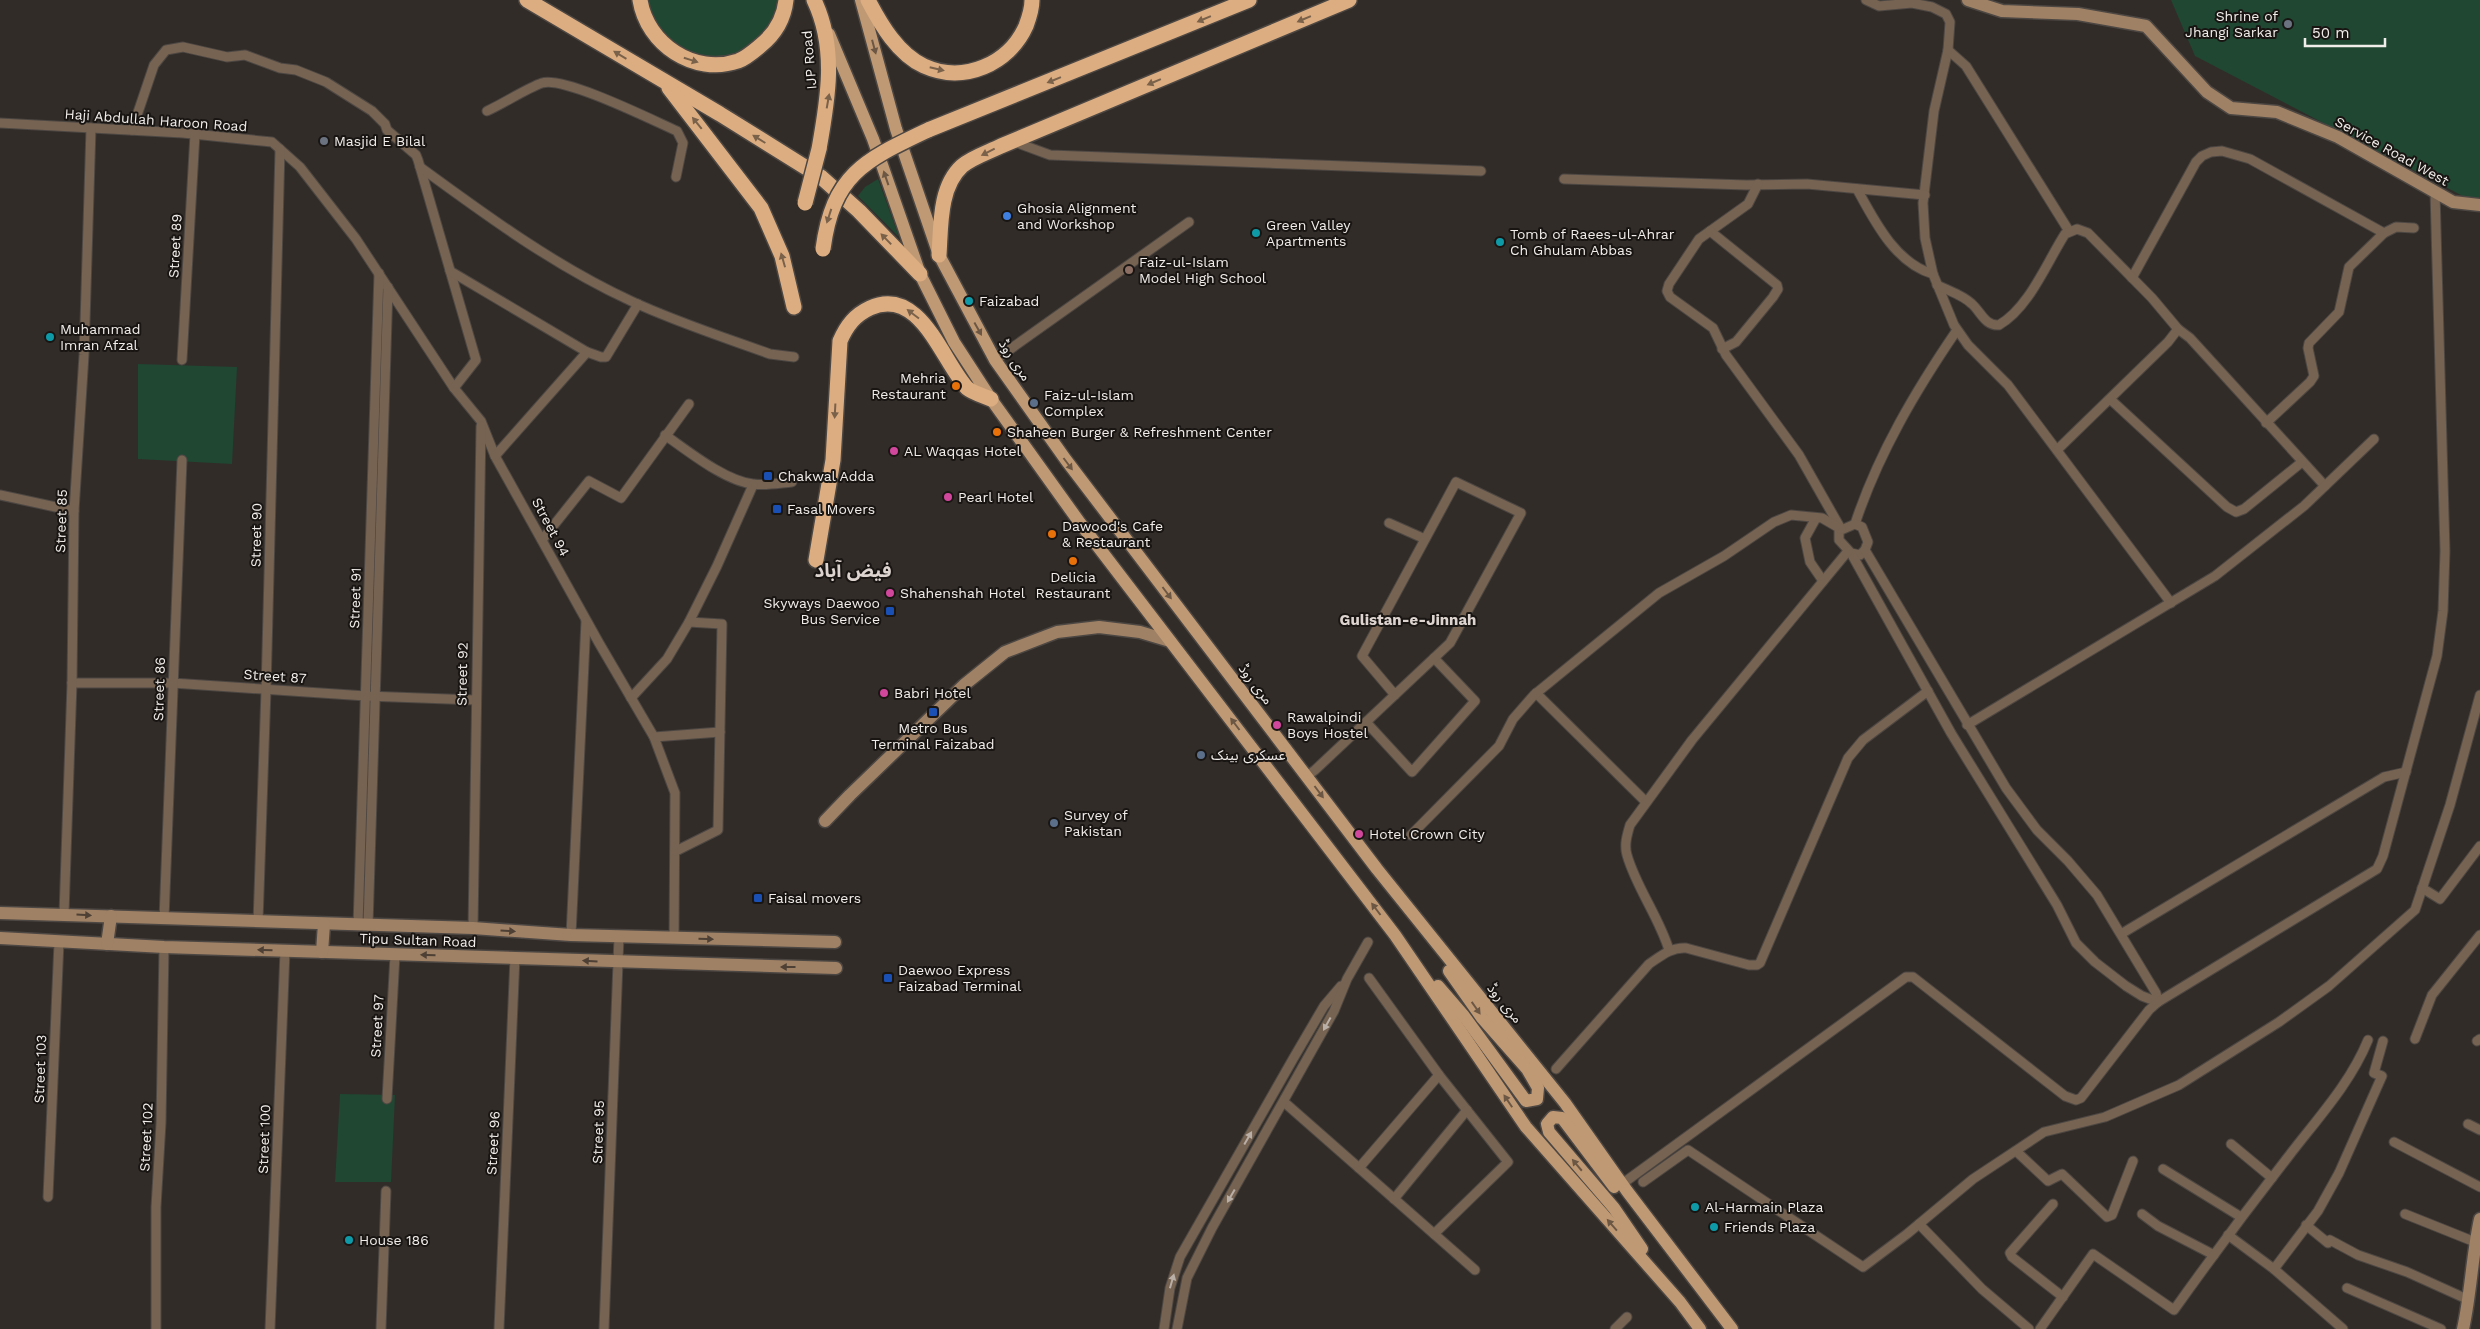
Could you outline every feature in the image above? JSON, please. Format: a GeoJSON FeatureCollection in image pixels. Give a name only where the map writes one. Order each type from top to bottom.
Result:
{"type":"FeatureCollection","features":[{"type":"Feature","properties":{"kind":"highway"},"geometry":{"type":"LineString","coordinates":[[527,0],[663,80],[821,177],[859,211],[920,274]]}},
{"type":"Feature","properties":{"kind":"highway"},"geometry":{"type":"LineString","coordinates":[[640,0],[642,12],[653,34],[668,49],[682,57],[701,63],[722,65],[740,61],[770,38],[780,22],[786,0]]}},
{"type":"Feature","properties":{"kind":"highway"},"geometry":{"type":"LineString","coordinates":[[868,0],[880,23],[910,58],[924,66],[940,71],[962,72],[998,61],[1012,50],[1029,20],[1032,0]]}},
{"type":"Feature","properties":{"kind":"highway"},"geometry":{"type":"LineString","coordinates":[[823,249],[830,211],[851,178],[876,156],[928,130],[1249,0]]}},
{"type":"Feature","properties":{"kind":"highway"},"geometry":{"type":"LineString","coordinates":[[939,255],[945,195],[954,176],[963,165],[1012,141],[1349,0]]}},
{"type":"Feature","properties":{"kind":"highway","name":"IJP Road"},"geometry":{"type":"LineString","coordinates":[[805,203],[820,149],[830,88],[827,45],[817,7]]}},
{"type":"Feature","properties":{"kind":"highway"},"geometry":{"type":"LineString","coordinates":[[663,80],[761,208],[782,256],[794,307]]}},
{"type":"Feature","properties":{"kind":"highway"},"geometry":{"type":"LineString","coordinates":[[816,560],[833,460],[840,341],[845,328],[858,315],[876,306],[886,304],[900,306],[915,314],[937,340],[958,376],[969,390],[991,399]]}},
{"type":"Feature","properties":{"kind":"main road","name":"مری روڈ"},"geometry":{"type":"LineString","coordinates":[[861,0],[896,129],[939,255],[996,360],[1066,460],[1377,868],[1565,1103],[1622,1184],[1732,1329]]}},
{"type":"Feature","properties":{"kind":"main road"},"geometry":{"type":"LineString","coordinates":[[817,7],[873,139],[920,274],[954,342],[991,399],[1080,523],[1396,935],[1464,1016],[1526,1101],[1537,1098],[1538,1088],[1527,1069],[1482,1018],[1377,868]]}},
{"type":"Feature","properties":{"kind":"main road"},"geometry":{"type":"LineString","coordinates":[[1396,935],[1526,1127],[1680,1302]]}},
{"type":"Feature","properties":{"kind":"main road"},"geometry":{"type":"LineString","coordinates":[[1700,1329],[1614,1208],[1549,1132],[1547,1124],[1554,1117],[1562,1118],[1636,1216],[1701,1289]]}},
{"type":"Feature","properties":{"kind":"street"},"geometry":{"type":"LineString","coordinates":[[1866,0],[1879,6],[1912,3],[1932,7],[1946,14],[1950,22],[1948,50],[1934,111],[1925,195],[1925,238],[1932,274],[1958,330],[1968,345],[2008,385],[2171,603]]}},
{"type":"Feature","properties":{"kind":"street","name":"Service Road West"},"geometry":{"type":"LineString","coordinates":[[1968,0],[2002,11],[2078,14],[2146,26],[2207,92],[2231,108],[2277,112],[2329,133],[2453,202],[2480,205]]}},
{"type":"Feature","properties":{"kind":"street"},"geometry":{"type":"LineString","coordinates":[[132,130],[154,65],[166,50],[183,47],[227,57],[245,55],[280,68],[296,70],[326,82],[372,111],[385,124],[386,130],[416,155],[420,166],[476,360],[454,388]]}},
{"type":"Feature","properties":{"kind":"street"},"geometry":{"type":"LineString","coordinates":[[1948,50],[1966,66],[2069,231]]}},
{"type":"Feature","properties":{"kind":"street"},"geometry":{"type":"LineString","coordinates":[[488,111],[546,82],[552,81],[590,94],[677,132],[683,143],[676,177]]}},
{"type":"Feature","properties":{"kind":"street","name":"Haji Abdullah Haroon Road"},"geometry":{"type":"LineString","coordinates":[[0,123],[195,134],[272,142],[300,167]]}},
{"type":"Feature","properties":{"kind":"street","name":"Street 85"},"geometry":{"type":"LineString","coordinates":[[64,914],[72,684],[74,511],[84,355],[91,128]]}},
{"type":"Feature","properties":{"kind":"street","name":"Street 89"},"geometry":{"type":"LineString","coordinates":[[182,360],[195,134]]}},
{"type":"Feature","properties":{"kind":"street"},"geometry":{"type":"LineString","coordinates":[[1012,141],[1050,155],[1481,171]]}},
{"type":"Feature","properties":{"kind":"street","name":"Street 90"},"geometry":{"type":"LineString","coordinates":[[258,922],[280,149]]}},
{"type":"Feature","properties":{"kind":"street"},"geometry":{"type":"LineString","coordinates":[[2132,278],[2196,162],[2202,156],[2211,152],[2222,151],[2250,159],[2384,233]]}},
{"type":"Feature","properties":{"kind":"street"},"geometry":{"type":"LineString","coordinates":[[420,166],[502,226],[562,264],[638,304],[770,354],[794,357]]}},
{"type":"Feature","properties":{"kind":"street","name":"Street 94"},"geometry":{"type":"LineString","coordinates":[[300,167],[379,272],[454,388],[481,421],[495,456],[586,620],[654,737],[675,793],[674,938]]}},
{"type":"Feature","properties":{"kind":"street"},"geometry":{"type":"LineString","coordinates":[[1564,180],[1807,184],[1925,195]]}},
{"type":"Feature","properties":{"kind":"street"},"geometry":{"type":"LineString","coordinates":[[1758,184],[1748,204],[1699,238],[1669,284],[1667,291],[1670,297],[1713,328],[1722,349],[1799,455],[1841,529],[1839,540],[1849,552],[1951,733],[2052,897],[2076,943],[2095,962],[2126,986],[2142,996],[2158,1002]]}},
{"type":"Feature","properties":{"kind":"street"},"geometry":{"type":"LineString","coordinates":[[1857,188],[1893,247],[1924,271],[1932,274]]}},
{"type":"Feature","properties":{"kind":"street"},"geometry":{"type":"LineString","coordinates":[[1622,1184],[1906,977],[1913,977],[2065,1096],[2076,1100],[2081,1098],[2149,1010],[2158,1002],[2377,869],[2383,856],[2436,656],[2443,611],[2444,551],[2435,192]]}},
{"type":"Feature","properties":{"kind":"street"},"geometry":{"type":"LineString","coordinates":[[996,360],[1189,222]]}},
{"type":"Feature","properties":{"kind":"street"},"geometry":{"type":"LineString","coordinates":[[2266,423],[2314,376],[2308,348],[2309,343],[2339,312],[2349,267],[2384,233],[2396,227],[2414,228]]}},
{"type":"Feature","properties":{"kind":"street"},"geometry":{"type":"LineString","coordinates":[[1937,285],[1973,304],[1989,322],[1999,325],[2009,319],[2034,287],[2061,239],[2069,231],[2077,229],[2088,233],[2178,329],[2190,338],[2324,486]]}},
{"type":"Feature","properties":{"kind":"street"},"geometry":{"type":"LineString","coordinates":[[1710,231],[1777,285],[1778,289],[1736,342],[1722,349]]}},
{"type":"Feature","properties":{"kind":"street"},"geometry":{"type":"LineString","coordinates":[[450,271],[587,352],[606,357],[638,304]]}},
{"type":"Feature","properties":{"kind":"street","name":"Street 91"},"geometry":{"type":"LineString","coordinates":[[363,925],[379,272]]}},
{"type":"Feature","properties":{"kind":"street"},"geometry":{"type":"LineString","coordinates":[[370,696],[388,287]]}},
{"type":"Feature","properties":{"kind":"street"},"geometry":{"type":"LineString","coordinates":[[2057,450],[2110,400],[2178,329]]}},
{"type":"Feature","properties":{"kind":"street"},"geometry":{"type":"LineString","coordinates":[[1855,524],[1874,474],[1894,433],[1958,330]]}},
{"type":"Feature","properties":{"kind":"street"},"geometry":{"type":"LineString","coordinates":[[495,456],[587,352]]}},
{"type":"Feature","properties":{"kind":"street"},"geometry":{"type":"LineString","coordinates":[[2110,400],[2226,507],[2236,512],[2244,509],[2302,462]]}},
{"type":"Feature","properties":{"kind":"street"},"geometry":{"type":"LineString","coordinates":[[542,540],[589,481],[621,498],[664,435],[689,404]]}},
{"type":"Feature","properties":{"kind":"street","name":"Street 92"},"geometry":{"type":"LineString","coordinates":[[473,928],[475,700],[481,421]]}},
{"type":"Feature","properties":{"kind":"street"},"geometry":{"type":"LineString","coordinates":[[664,435],[714,468],[739,480],[753,484],[792,482]]}},
{"type":"Feature","properties":{"kind":"street"},"geometry":{"type":"LineString","coordinates":[[1967,725],[2215,576],[2259,543],[2374,439]]}},
{"type":"Feature","properties":{"kind":"street","name":"Street 86"},"geometry":{"type":"LineString","coordinates":[[164,919],[182,460]]}},
{"type":"Feature","properties":{"kind":"street"},"geometry":{"type":"LineString","coordinates":[[1307,776],[1366,722],[1395,695],[1450,643],[1521,514],[1456,482],[1362,656],[1395,695]]}},
{"type":"Feature","properties":{"kind":"street"},"geometry":{"type":"LineString","coordinates":[[631,698],[667,659],[689,622],[717,566],[753,484]]}},
{"type":"Feature","properties":{"kind":"street"},"geometry":{"type":"LineString","coordinates":[[0,495],[74,511]]}},
{"type":"Feature","properties":{"kind":"street"},"geometry":{"type":"LineString","coordinates":[[1410,835],[1499,746],[1513,719],[1536,693],[1659,593],[1724,556],[1774,522],[1791,515],[1822,518],[1841,529],[1855,524],[1862,527],[1868,542],[1865,550],[1860,555],[1849,552]]}},
{"type":"Feature","properties":{"kind":"street"},"geometry":{"type":"LineString","coordinates":[[1816,518],[1805,538],[1810,562],[1823,581]]}},
{"type":"Feature","properties":{"kind":"street"},"geometry":{"type":"LineString","coordinates":[[1389,523],[1425,540]]}},
{"type":"Feature","properties":{"kind":"street"},"geometry":{"type":"LineString","coordinates":[[1865,550],[1967,725],[2016,803],[2037,830],[2068,861],[2097,895],[2156,993],[2158,1002]]}},
{"type":"Feature","properties":{"kind":"street"},"geometry":{"type":"LineString","coordinates":[[1669,950],[1665,935],[1627,855],[1626,839],[1630,825],[1692,740],[1849,552]]}},
{"type":"Feature","properties":{"kind":"street"},"geometry":{"type":"LineString","coordinates":[[571,934],[586,620]]}},
{"type":"Feature","properties":{"kind":"street"},"geometry":{"type":"LineString","coordinates":[[676,852],[718,830],[722,624],[689,622]]}},
{"type":"Feature","properties":{"kind":"street"},"geometry":{"type":"LineString","coordinates":[[826,821],[850,795],[957,692],[985,666],[1005,652],[1057,632],[1099,627],[1140,632],[1170,641]]}},
{"type":"Feature","properties":{"kind":"street"},"geometry":{"type":"LineString","coordinates":[[1366,722],[1412,772],[1475,701],[1434,658]]}},
{"type":"Feature","properties":{"kind":"street","name":"Street 87"},"geometry":{"type":"LineString","coordinates":[[72,684],[172,683],[370,696],[475,700]]}},
{"type":"Feature","properties":{"kind":"street"},"geometry":{"type":"LineString","coordinates":[[1556,1069],[1649,964],[1669,950],[1676,947],[1686,948],[1749,965],[1760,963],[1848,758],[1863,740],[1928,691]]}},
{"type":"Feature","properties":{"kind":"street"},"geometry":{"type":"LineString","coordinates":[[1536,693],[1646,802]]}},
{"type":"Feature","properties":{"kind":"street"},"geometry":{"type":"LineString","coordinates":[[1644,1182],[1688,1150],[1863,1267],[1973,1179],[2044,1132],[2105,1117],[2179,1085],[2279,1022],[2329,986],[2415,910],[2450,805],[2480,695]]}},
{"type":"Feature","properties":{"kind":"street"},"geometry":{"type":"LineString","coordinates":[[654,737],[720,732]]}},
{"type":"Feature","properties":{"kind":"street"},"geometry":{"type":"LineString","coordinates":[[2121,934],[2384,777],[2406,772]]}},
{"type":"Feature","properties":{"kind":"street"},"geometry":{"type":"LineString","coordinates":[[2422,888],[2440,899],[2480,846]]}},
{"type":"Feature","properties":{"kind":"street","name":"Tipu Sultan Road"},"geometry":{"type":"LineString","coordinates":[[0,913],[473,928],[674,938],[835,942]]}},
{"type":"Feature","properties":{"kind":"street"},"geometry":{"type":"LineString","coordinates":[[107,944],[111,916]]}},
{"type":"Feature","properties":{"kind":"street"},"geometry":{"type":"LineString","coordinates":[[322,952],[324,924]]}},
{"type":"Feature","properties":{"kind":"street"},"geometry":{"type":"LineString","coordinates":[[2416,1039],[2432,995],[2480,935]]}},
{"type":"Feature","properties":{"kind":"street","name":"Street 95"},"geometry":{"type":"LineString","coordinates":[[604,1329],[619,936]]}},
{"type":"Feature","properties":{"kind":"street","name":"Tipu Sultan Road"},"geometry":{"type":"LineString","coordinates":[[0,938],[164,947],[836,968]]}},
{"type":"Feature","properties":{"kind":"street","name":"Street 103"},"geometry":{"type":"LineString","coordinates":[[48,1197],[59,942]]}},
{"type":"Feature","properties":{"kind":"street"},"geometry":{"type":"LineString","coordinates":[[1177,1329],[1186,1278],[1212,1228],[1334,1012],[1347,980],[1368,942]]}},
{"type":"Feature","properties":{"kind":"street","name":"Street 102"},"geometry":{"type":"LineString","coordinates":[[156,1329],[156,1207],[162,1123],[164,947]]}},
{"type":"Feature","properties":{"kind":"street","name":"Street 100"},"geometry":{"type":"LineString","coordinates":[[270,1329],[285,951]]}},
{"type":"Feature","properties":{"kind":"street","name":"Street 97"},"geometry":{"type":"LineString","coordinates":[[387,1099],[395,955]]}},
{"type":"Feature","properties":{"kind":"street","name":"Street 96"},"geometry":{"type":"LineString","coordinates":[[499,1329],[515,957]]}},
{"type":"Feature","properties":{"kind":"street"},"geometry":{"type":"LineString","coordinates":[[1369,978],[1439,1075],[1508,1162],[1434,1234]]}},
{"type":"Feature","properties":{"kind":"street"},"geometry":{"type":"LineString","coordinates":[[1164,1329],[1170,1288],[1180,1257],[1320,1014],[1347,980]]}},
{"type":"Feature","properties":{"kind":"street"},"geometry":{"type":"LineString","coordinates":[[2040,1329],[2093,1254],[2174,1310],[2228,1235],[2325,1112],[2359,1061],[2368,1040]]}},
{"type":"Feature","properties":{"kind":"street"},"geometry":{"type":"LineString","coordinates":[[2274,1269],[2318,1211],[2339,1173],[2382,1076],[2374,1073],[2383,1041]]}},
{"type":"Feature","properties":{"kind":"street"},"geometry":{"type":"LineString","coordinates":[[1359,1168],[1439,1075]]}},
{"type":"Feature","properties":{"kind":"street"},"geometry":{"type":"LineString","coordinates":[[1284,1102],[1475,1270]]}},
{"type":"Feature","properties":{"kind":"street"},"geometry":{"type":"LineString","coordinates":[[1394,1199],[1467,1110]]}},
{"type":"Feature","properties":{"kind":"street"},"geometry":{"type":"LineString","coordinates":[[2468,1124],[2480,1130]]}},
{"type":"Feature","properties":{"kind":"street"},"geometry":{"type":"LineString","coordinates":[[2394,1142],[2480,1187]]}},
{"type":"Feature","properties":{"kind":"street"},"geometry":{"type":"LineString","coordinates":[[2231,1144],[2272,1178]]}},
{"type":"Feature","properties":{"kind":"street"},"geometry":{"type":"LineString","coordinates":[[2016,1151],[2048,1181],[2062,1174],[2107,1217],[2112,1215],[2133,1161]]}},
{"type":"Feature","properties":{"kind":"street"},"geometry":{"type":"LineString","coordinates":[[2163,1169],[2241,1218]]}},
{"type":"Feature","properties":{"kind":"street"},"geometry":{"type":"LineString","coordinates":[[381,1329],[386,1191]]}},
{"type":"Feature","properties":{"kind":"street"},"geometry":{"type":"LineString","coordinates":[[2053,1204],[2010,1253],[2012,1257],[2063,1298]]}},
{"type":"Feature","properties":{"kind":"street"},"geometry":{"type":"LineString","coordinates":[[2142,1214],[2158,1226],[2214,1254]]}},
{"type":"Feature","properties":{"kind":"street"},"geometry":{"type":"LineString","coordinates":[[2405,1214],[2478,1241]]}},
{"type":"Feature","properties":{"kind":"street"},"geometry":{"type":"LineString","coordinates":[[2463,1329],[2469,1300],[2480,1219]]}},
{"type":"Feature","properties":{"kind":"street"},"geometry":{"type":"LineString","coordinates":[[1919,1224],[1982,1289],[2029,1329]]}},
{"type":"Feature","properties":{"kind":"street"},"geometry":{"type":"LineString","coordinates":[[2306,1225],[2328,1243],[2330,1240],[2358,1255],[2407,1272],[2469,1300]]}},
{"type":"Feature","properties":{"kind":"street"},"geometry":{"type":"LineString","coordinates":[[2228,1235],[2274,1269],[2343,1329]]}},
{"type":"Feature","properties":{"kind":"street"},"geometry":{"type":"LineString","coordinates":[[2347,1288],[2441,1329]]}},
{"type":"Feature","properties":{"kind":"street"},"geometry":{"type":"LineString","coordinates":[[1615,1329],[1627,1317]]}},
{"type":"Feature","properties":{"kind":"green space"},"geometry":{"type":"Polygon","coordinates":[[[646,0],[779,0],[772,22],[756,41],[735,53],[710,57],[686,52],[664,39],[655,25],[646,0]]]}},
{"type":"Feature","properties":{"kind":"green space"},"geometry":{"type":"Polygon","coordinates":[[[2171,0],[2480,0],[2480,205],[2195,56],[2171,0]]]}},
{"type":"Feature","properties":{"kind":"green space"},"geometry":{"type":"Polygon","coordinates":[[[878,179],[899,237],[858,196],[865,187],[878,179]]]}},
{"type":"Feature","properties":{"kind":"green space"},"geometry":{"type":"Polygon","coordinates":[[[138,364],[237,367],[232,464],[138,459],[138,364]]]}},
{"type":"Feature","properties":{"kind":"green space"},"geometry":{"type":"Polygon","coordinates":[[[340,1094],[395,1095],[391,1182],[335,1182],[340,1094]]]}},
{"type":"Feature","properties":{"kind":"place","name":"Shrine of Jhangi Sarkar"},"geometry":{"type":"Point","coordinates":[2288,24]}},
{"type":"Feature","properties":{"kind":"place","name":"Masjid E Bilal"},"geometry":{"type":"Point","coordinates":[324,141]}},
{"type":"Feature","properties":{"kind":"place","name":"Ghosia Alignment and Workshop"},"geometry":{"type":"Point","coordinates":[1007,216]}},
{"type":"Feature","properties":{"kind":"place","name":"Green Valley Apartments"},"geometry":{"type":"Point","coordinates":[1256,233]}},
{"type":"Feature","properties":{"kind":"place","name":"Tomb of Raees-ul-Ahrar Ch Ghulam Abbas"},"geometry":{"type":"Point","coordinates":[1500,242]}},
{"type":"Feature","properties":{"kind":"place","name":"Faiz-ul-Islam Model High School"},"geometry":{"type":"Point","coordinates":[1129,270]}},
{"type":"Feature","properties":{"kind":"place","name":"Faizabad"},"geometry":{"type":"Point","coordinates":[969,301]}},
{"type":"Feature","properties":{"kind":"place","name":"Muhammad Imran Afzal"},"geometry":{"type":"Point","coordinates":[50,337]}},
{"type":"Feature","properties":{"kind":"place","name":"Mehria Restaurant"},"geometry":{"type":"Point","coordinates":[956,386]}},
{"type":"Feature","properties":{"kind":"place","name":"Faiz-ul-Islam Complex"},"geometry":{"type":"Point","coordinates":[1034,403]}},
{"type":"Feature","properties":{"kind":"place","name":"Shaheen Burger & Refreshment Center"},"geometry":{"type":"Point","coordinates":[997,432]}},
{"type":"Feature","properties":{"kind":"place","name":"AL Waqqas Hotel"},"geometry":{"type":"Point","coordinates":[894,451]}},
{"type":"Feature","properties":{"kind":"place","name":"Chakwal Adda"},"geometry":{"type":"Point","coordinates":[768,476]}},
{"type":"Feature","properties":{"kind":"place","name":"Pearl Hotel"},"geometry":{"type":"Point","coordinates":[948,497]}},
{"type":"Feature","properties":{"kind":"place","name":"Fasal Movers"},"geometry":{"type":"Point","coordinates":[777,509]}},
{"type":"Feature","properties":{"kind":"place","name":"Dawood's Cafe & Restaurant"},"geometry":{"type":"Point","coordinates":[1052,534]}},
{"type":"Feature","properties":{"kind":"place","name":"Delicia Restaurant"},"geometry":{"type":"Point","coordinates":[1073,561]}},
{"type":"Feature","properties":{"kind":"place","name":"Shahenshah Hotel"},"geometry":{"type":"Point","coordinates":[890,593]}},
{"type":"Feature","properties":{"kind":"place","name":"Skyways Daewoo Bus Service"},"geometry":{"type":"Point","coordinates":[890,611]}},
{"type":"Feature","properties":{"kind":"place","name":"Babri Hotel"},"geometry":{"type":"Point","coordinates":[884,693]}},
{"type":"Feature","properties":{"kind":"place","name":"Metro Bus Terminal Faizabad"},"geometry":{"type":"Point","coordinates":[933,712]}},
{"type":"Feature","properties":{"kind":"place","name":"Rawalpindi Boys Hostel"},"geometry":{"type":"Point","coordinates":[1277,725]}},
{"type":"Feature","properties":{"kind":"place","name":"عسکری بینک"},"geometry":{"type":"Point","coordinates":[1201,755]}},
{"type":"Feature","properties":{"kind":"place","name":"Survey of Pakistan"},"geometry":{"type":"Point","coordinates":[1054,823]}},
{"type":"Feature","properties":{"kind":"place","name":"Hotel Crown City"},"geometry":{"type":"Point","coordinates":[1359,834]}},
{"type":"Feature","properties":{"kind":"place","name":"Faisal movers"},"geometry":{"type":"Point","coordinates":[758,898]}},
{"type":"Feature","properties":{"kind":"place","name":"Daewoo Express Faizabad Terminal"},"geometry":{"type":"Point","coordinates":[888,978]}},
{"type":"Feature","properties":{"kind":"place","name":"Al-Harmain Plaza"},"geometry":{"type":"Point","coordinates":[1695,1207]}},
{"type":"Feature","properties":{"kind":"place","name":"Friends Plaza"},"geometry":{"type":"Point","coordinates":[1714,1227]}},
{"type":"Feature","properties":{"kind":"place","name":"House 186"},"geometry":{"type":"Point","coordinates":[349,1240]}},
{"type":"Feature","properties":{"kind":"district","name":"فیض آباد"},"geometry":{"type":"Point","coordinates":[853,570]}},
{"type":"Feature","properties":{"kind":"district","name":"Gulistan-e-Jinnah"},"geometry":{"type":"Point","coordinates":[1408,620]}}]}
